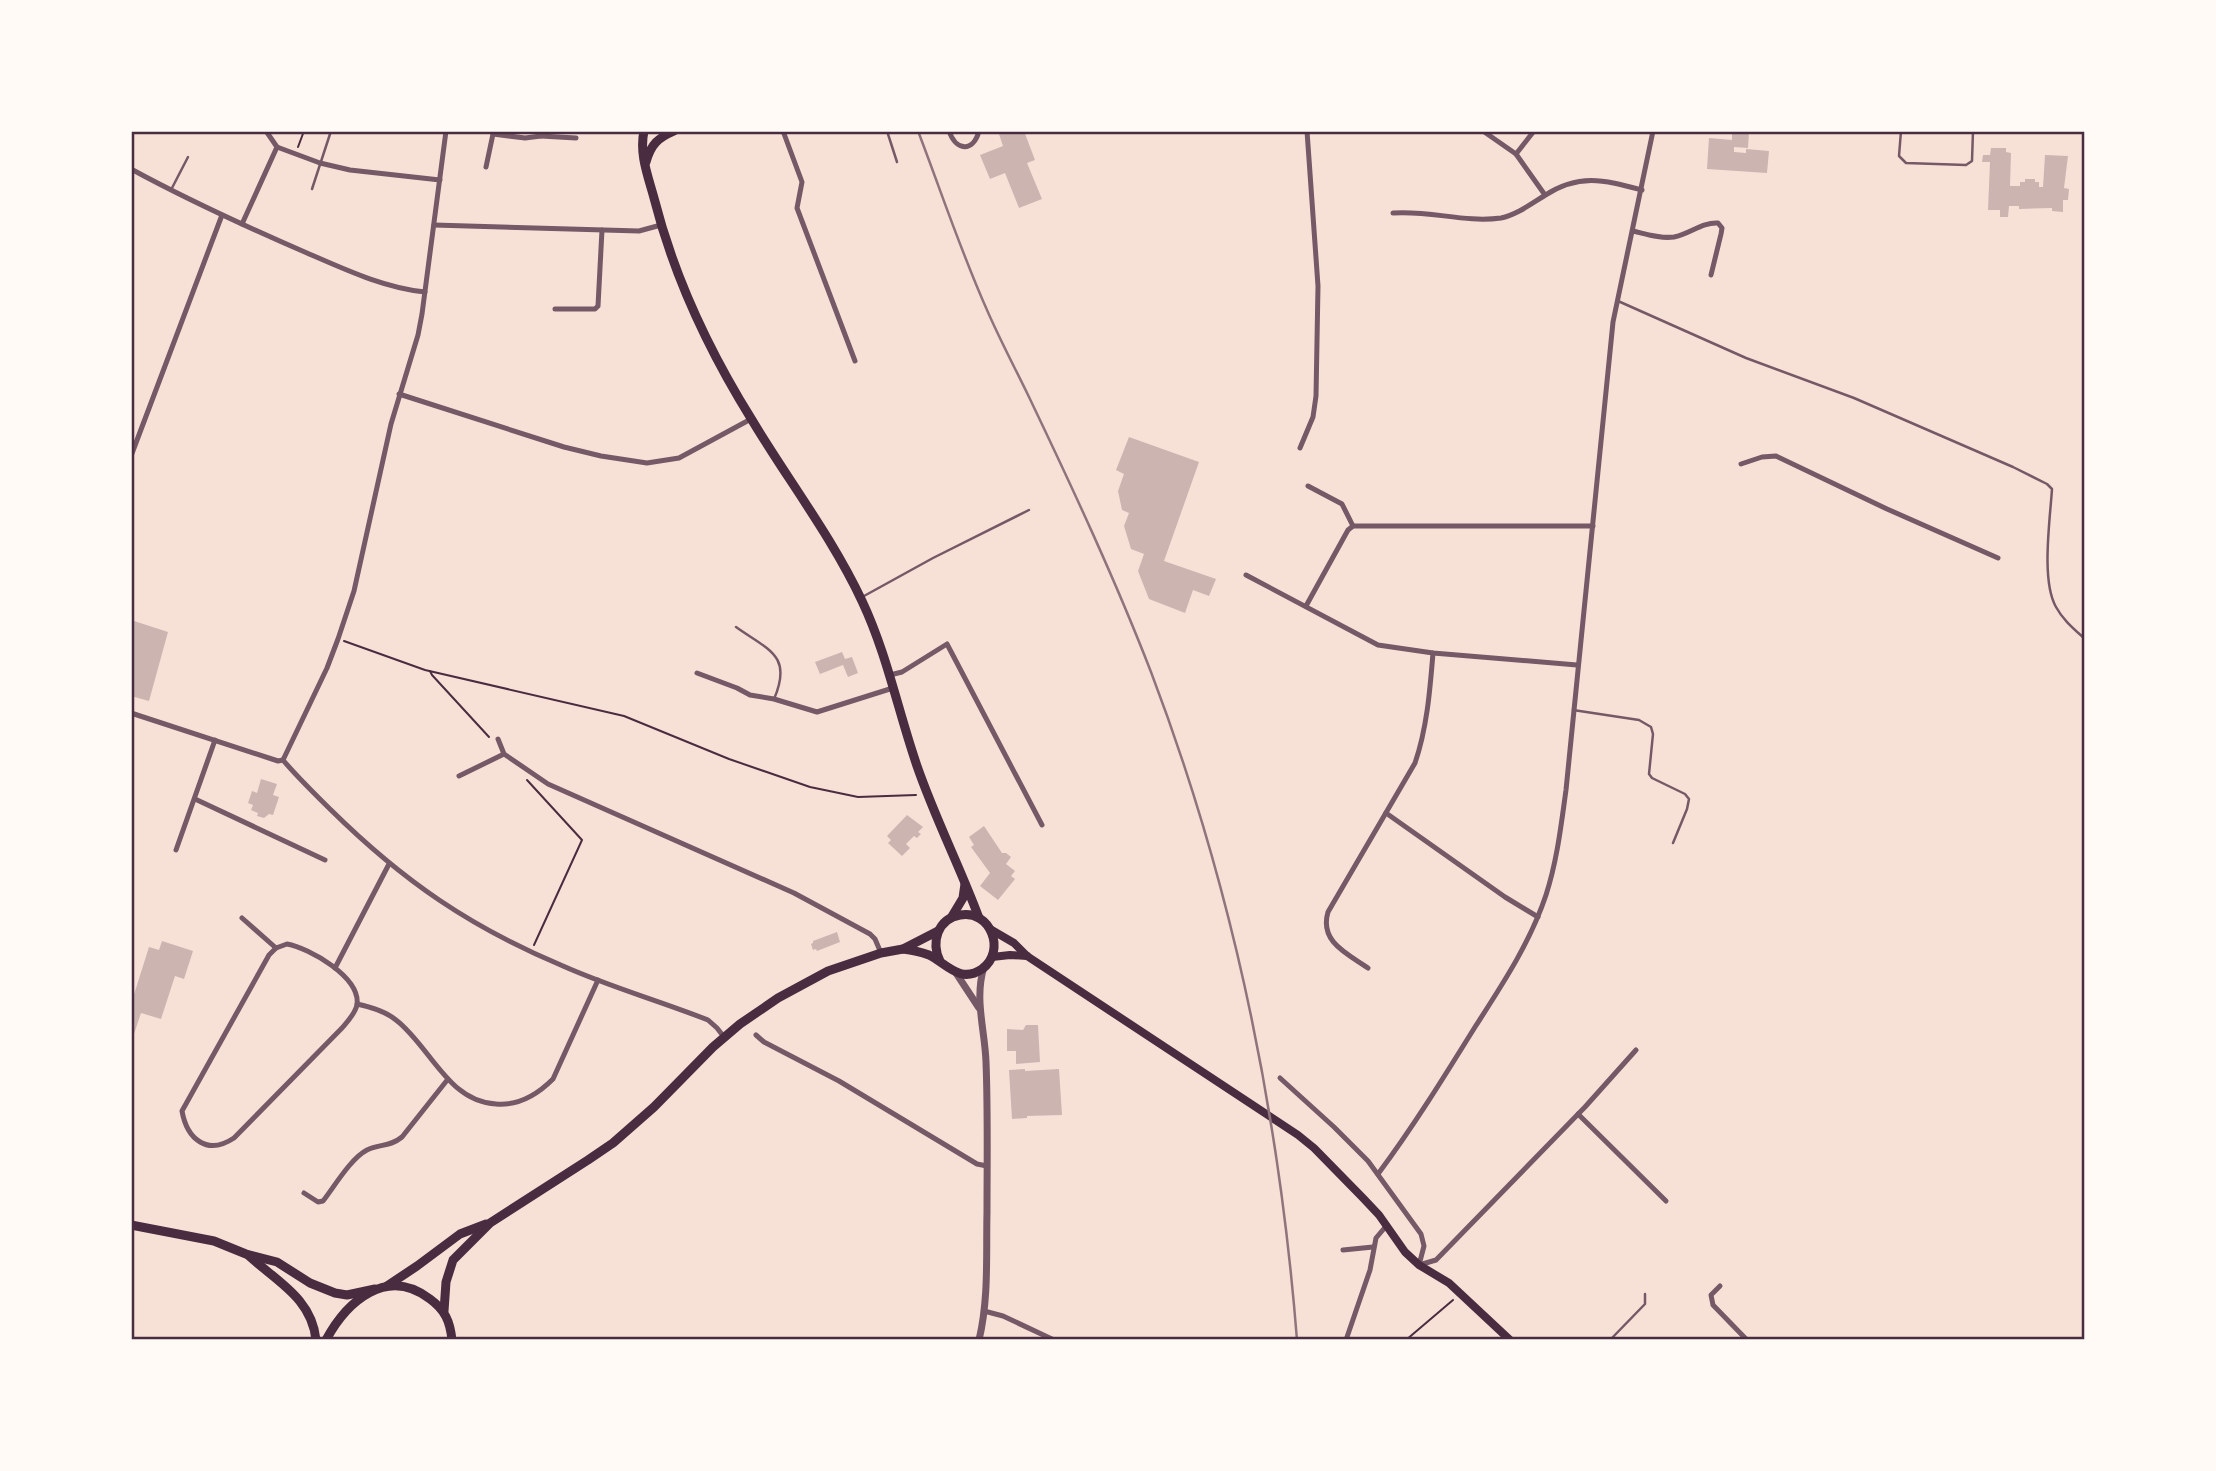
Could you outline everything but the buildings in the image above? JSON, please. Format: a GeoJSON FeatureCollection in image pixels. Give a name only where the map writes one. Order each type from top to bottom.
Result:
{"type":"FeatureCollection","features":[{"type":"Feature","properties":{"kind":"main road"},"geometry":{"type":"LineString","coordinates":[[644,131],[641,150],[661,226],[687,296],[710,346],[751,419],[861,598],[879,640],[928,795],[972,895],[979,918],[990,929],[1014,943],[1027,956],[1298,1135],[1353,1187],[1387,1225],[1405,1252],[1419,1265],[1449,1283],[1510,1340]]}},
{"type":"Feature","properties":{"kind":"main road"},"geometry":{"type":"LineString","coordinates":[[645,163],[656,140],[674,131]]}},
{"type":"Feature","properties":{"kind":"main road"},"geometry":{"type":"LineString","coordinates":[[387,1286],[460,1234],[489,1223],[613,1143],[654,1107],[724,1037],[760,1010],[828,971],[881,953],[903,949],[938,931],[951,918],[963,898],[965,882]]}},
{"type":"Feature","properties":{"kind":"main road"},"geometry":{"type":"LineString","coordinates":[[951,918],[961,915],[979,918]]}},
{"type":"Feature","properties":{"kind":"main road"},"geometry":{"type":"LineString","coordinates":[[938,931],[935,946],[940,961],[956,973],[971,974],[984,967],[992,957],[995,943],[990,929]]}},
{"type":"Feature","properties":{"kind":"main road"},"geometry":{"type":"LineString","coordinates":[[903,949],[940,961]]}},
{"type":"Feature","properties":{"kind":"main road"},"geometry":{"type":"LineString","coordinates":[[992,957],[1027,956]]}},
{"type":"Feature","properties":{"kind":"main road"},"geometry":{"type":"LineString","coordinates":[[459,1340],[444,1311],[446,1282],[453,1260],[489,1223]]}},
{"type":"Feature","properties":{"kind":"main road"},"geometry":{"type":"LineString","coordinates":[[131,1225],[214,1241],[246,1254],[277,1262],[310,1283],[335,1293],[347,1295],[387,1286],[408,1287],[422,1293],[444,1311]]}},
{"type":"Feature","properties":{"kind":"main road"},"geometry":{"type":"LineString","coordinates":[[246,1254],[303,1301],[310,1314],[317,1340]]}},
{"type":"Feature","properties":{"kind":"main road"},"geometry":{"type":"LineString","coordinates":[[326,1340],[345,1311],[374,1289]]}},
{"type":"Feature","properties":{"kind":"main road"},"geometry":{"type":"LineString","coordinates":[[450,1326],[452,1340]]}},
{"type":"Feature","properties":{"kind":"street"},"geometry":{"type":"LineString","coordinates":[[266,131],[277,147],[320,163],[350,170],[440,180]]}},
{"type":"Feature","properties":{"kind":"street"},"geometry":{"type":"LineString","coordinates":[[283,760],[338,639],[354,591],[379,472],[399,394],[418,335],[446,131]]}},
{"type":"Feature","properties":{"kind":"street"},"geometry":{"type":"LineString","coordinates":[[783,131],[802,182],[797,208],[855,361]]}},
{"type":"Feature","properties":{"kind":"street"},"geometry":{"type":"LineString","coordinates":[[949,131],[952,140],[961,148],[975,141],[979,131]]}},
{"type":"Feature","properties":{"kind":"street"},"geometry":{"type":"LineString","coordinates":[[1300,448],[1313,417],[1316,396],[1318,286],[1307,131]]}},
{"type":"Feature","properties":{"kind":"street"},"geometry":{"type":"LineString","coordinates":[[1483,131],[1516,154],[1545,195]]}},
{"type":"Feature","properties":{"kind":"street"},"geometry":{"type":"LineString","coordinates":[[1516,154],[1534,131]]}},
{"type":"Feature","properties":{"kind":"street"},"geometry":{"type":"LineString","coordinates":[[1378,1174],[1414,1126],[1512,968],[1538,917],[1557,855],[1566,790],[1611,335],[1653,131]]}},
{"type":"Feature","properties":{"kind":"street"},"geometry":{"type":"LineString","coordinates":[[486,167],[493,133],[525,138],[541,134],[576,138]]}},
{"type":"Feature","properties":{"kind":"street"},"geometry":{"type":"LineString","coordinates":[[242,224],[277,147]]}},
{"type":"Feature","properties":{"kind":"street"},"geometry":{"type":"LineString","coordinates":[[131,169],[222,215],[366,277],[425,292]]}},
{"type":"Feature","properties":{"kind":"street"},"geometry":{"type":"LineString","coordinates":[[1393,213],[1423,212],[1475,220],[1504,217],[1560,186],[1587,180],[1600,180],[1642,190]]}},
{"type":"Feature","properties":{"kind":"street"},"geometry":{"type":"LineString","coordinates":[[131,456],[222,215]]}},
{"type":"Feature","properties":{"kind":"street"},"geometry":{"type":"LineString","coordinates":[[1633,231],[1676,237],[1707,223],[1718,223],[1722,228],[1711,275]]}},
{"type":"Feature","properties":{"kind":"street"},"geometry":{"type":"LineString","coordinates":[[434,225],[639,231],[661,226]]}},
{"type":"Feature","properties":{"kind":"street"},"geometry":{"type":"LineString","coordinates":[[555,309],[595,309],[598,306],[602,230]]}},
{"type":"Feature","properties":{"kind":"street"},"geometry":{"type":"LineString","coordinates":[[399,394],[564,447],[601,457],[647,463],[679,458],[751,419]]}},
{"type":"Feature","properties":{"kind":"street"},"geometry":{"type":"LineString","coordinates":[[1741,464],[1762,457],[1776,456],[1886,509],[1998,558]]}},
{"type":"Feature","properties":{"kind":"street"},"geometry":{"type":"LineString","coordinates":[[1308,486],[1342,504],[1353,526]]}},
{"type":"Feature","properties":{"kind":"street"},"geometry":{"type":"LineString","coordinates":[[1306,606],[1348,530],[1353,526],[1593,526]]}},
{"type":"Feature","properties":{"kind":"street"},"geometry":{"type":"LineString","coordinates":[[1246,575],[1378,645],[1433,653],[1577,665]]}},
{"type":"Feature","properties":{"kind":"street"},"geometry":{"type":"LineString","coordinates":[[890,675],[902,672],[947,644],[1042,825]]}},
{"type":"Feature","properties":{"kind":"street"},"geometry":{"type":"LineString","coordinates":[[1368,968],[1330,939],[1325,920],[1415,763],[1423,740],[1433,653]]}},
{"type":"Feature","properties":{"kind":"street"},"geometry":{"type":"LineString","coordinates":[[697,673],[750,695],[817,712],[893,688]]}},
{"type":"Feature","properties":{"kind":"street"},"geometry":{"type":"LineString","coordinates":[[131,713],[278,761],[283,760]]}},
{"type":"Feature","properties":{"kind":"street"},"geometry":{"type":"LineString","coordinates":[[176,849],[215,740]]}},
{"type":"Feature","properties":{"kind":"street"},"geometry":{"type":"LineString","coordinates":[[498,741],[504,754],[548,784],[736,866],[851,923],[875,939],[881,953]]}},
{"type":"Feature","properties":{"kind":"street"},"geometry":{"type":"LineString","coordinates":[[459,776],[504,754]]}},
{"type":"Feature","properties":{"kind":"street"},"geometry":{"type":"LineString","coordinates":[[283,760],[348,827],[429,895],[530,952],[708,1020],[724,1037]]}},
{"type":"Feature","properties":{"kind":"street"},"geometry":{"type":"LineString","coordinates":[[195,799],[325,860]]}},
{"type":"Feature","properties":{"kind":"street"},"geometry":{"type":"LineString","coordinates":[[1386,813],[1538,917]]}},
{"type":"Feature","properties":{"kind":"street"},"geometry":{"type":"LineString","coordinates":[[335,968],[389,864]]}},
{"type":"Feature","properties":{"kind":"street"},"geometry":{"type":"LineString","coordinates":[[242,918],[276,948]]}},
{"type":"Feature","properties":{"kind":"street"},"geometry":{"type":"LineString","coordinates":[[286,944],[296,946],[335,968],[352,984],[357,1004],[342,1028],[233,1138],[215,1147],[205,1144],[188,1131],[182,1111],[269,955],[276,948],[286,944]]}},
{"type":"Feature","properties":{"kind":"street"},"geometry":{"type":"LineString","coordinates":[[979,1340],[984,1311],[986,1060],[979,989],[984,967]]}},
{"type":"Feature","properties":{"kind":"street"},"geometry":{"type":"LineString","coordinates":[[956,973],[979,1008]]}},
{"type":"Feature","properties":{"kind":"street"},"geometry":{"type":"LineString","coordinates":[[357,1004],[373,1008],[395,1019],[460,1091],[474,1099],[508,1105],[526,1100],[541,1091],[553,1079],[598,980]]}},
{"type":"Feature","properties":{"kind":"street"},"geometry":{"type":"LineString","coordinates":[[757,1035],[764,1042],[839,1081],[977,1164],[986,1166]]}},
{"type":"Feature","properties":{"kind":"street"},"geometry":{"type":"LineString","coordinates":[[1419,1265],[1436,1260],[1578,1114],[1636,1050]]}},
{"type":"Feature","properties":{"kind":"street"},"geometry":{"type":"LineString","coordinates":[[1280,1078],[1334,1127],[1378,1174],[1421,1234],[1424,1246],[1419,1265]]}},
{"type":"Feature","properties":{"kind":"street"},"geometry":{"type":"LineString","coordinates":[[304,1193],[318,1202],[323,1201],[360,1154],[394,1144],[402,1137],[448,1079]]}},
{"type":"Feature","properties":{"kind":"street"},"geometry":{"type":"LineString","coordinates":[[1578,1114],[1666,1201]]}},
{"type":"Feature","properties":{"kind":"street"},"geometry":{"type":"LineString","coordinates":[[1346,1340],[1370,1270],[1376,1238],[1387,1225]]}},
{"type":"Feature","properties":{"kind":"street"},"geometry":{"type":"LineString","coordinates":[[1343,1250],[1373,1247]]}},
{"type":"Feature","properties":{"kind":"street"},"geometry":{"type":"LineString","coordinates":[[1720,1286],[1711,1295],[1713,1304],[1747,1340]]}},
{"type":"Feature","properties":{"kind":"street"},"geometry":{"type":"LineString","coordinates":[[984,1311],[1003,1316],[1054,1340]]}},
{"type":"Feature","properties":{"kind":"lane"},"geometry":{"type":"LineString","coordinates":[[312,189],[331,131]]}},
{"type":"Feature","properties":{"kind":"lane"},"geometry":{"type":"LineString","coordinates":[[887,131],[897,162]]}},
{"type":"Feature","properties":{"kind":"lane"},"geometry":{"type":"LineString","coordinates":[[1901,131],[1899,156],[1906,163],[1966,165],[1972,161],[1973,131]]}},
{"type":"Feature","properties":{"kind":"lane"},"geometry":{"type":"LineString","coordinates":[[172,190],[188,156]]}},
{"type":"Feature","properties":{"kind":"lane"},"geometry":{"type":"LineString","coordinates":[[1618,301],[1746,358],[1854,398],[2013,467],[2047,485],[2052,489],[2048,585],[2054,606],[2066,623],[2085,639]]}},
{"type":"Feature","properties":{"kind":"lane"},"geometry":{"type":"LineString","coordinates":[[861,598],[1029,510]]}},
{"type":"Feature","properties":{"kind":"lane"},"geometry":{"type":"LineString","coordinates":[[736,627],[771,650],[781,665],[782,676],[774,699]]}},
{"type":"Feature","properties":{"kind":"lane"},"geometry":{"type":"LineString","coordinates":[[1573,710],[1639,720],[1651,727],[1653,734],[1649,774],[1685,794],[1689,799],[1673,843]]}},
{"type":"Feature","properties":{"kind":"lane"},"geometry":{"type":"LineString","coordinates":[[1610,1340],[1645,1304],[1645,1294]]}},
{"type":"Feature","properties":{"kind":"path"},"geometry":{"type":"LineString","coordinates":[[295,155],[304,131]]}},
{"type":"Feature","properties":{"kind":"path"},"geometry":{"type":"LineString","coordinates":[[338,639],[430,671],[624,716],[729,760],[810,787],[858,797],[928,795]]}},
{"type":"Feature","properties":{"kind":"path"},"geometry":{"type":"LineString","coordinates":[[430,671],[488,735],[498,741]]}},
{"type":"Feature","properties":{"kind":"path"},"geometry":{"type":"LineString","coordinates":[[523,766],[523,776],[582,840],[530,952]]}},
{"type":"Feature","properties":{"kind":"path"},"geometry":{"type":"LineString","coordinates":[[1406,1340],[1455,1298],[1459,1302]]}},
{"type":"Feature","properties":{"kind":"railway"},"geometry":{"type":"LineString","coordinates":[[918,131],[978,288],[1108,568],[1151,672],[1180,753],[1228,917],[1248,1001],[1278,1170],[1297,1340]]}}]}
